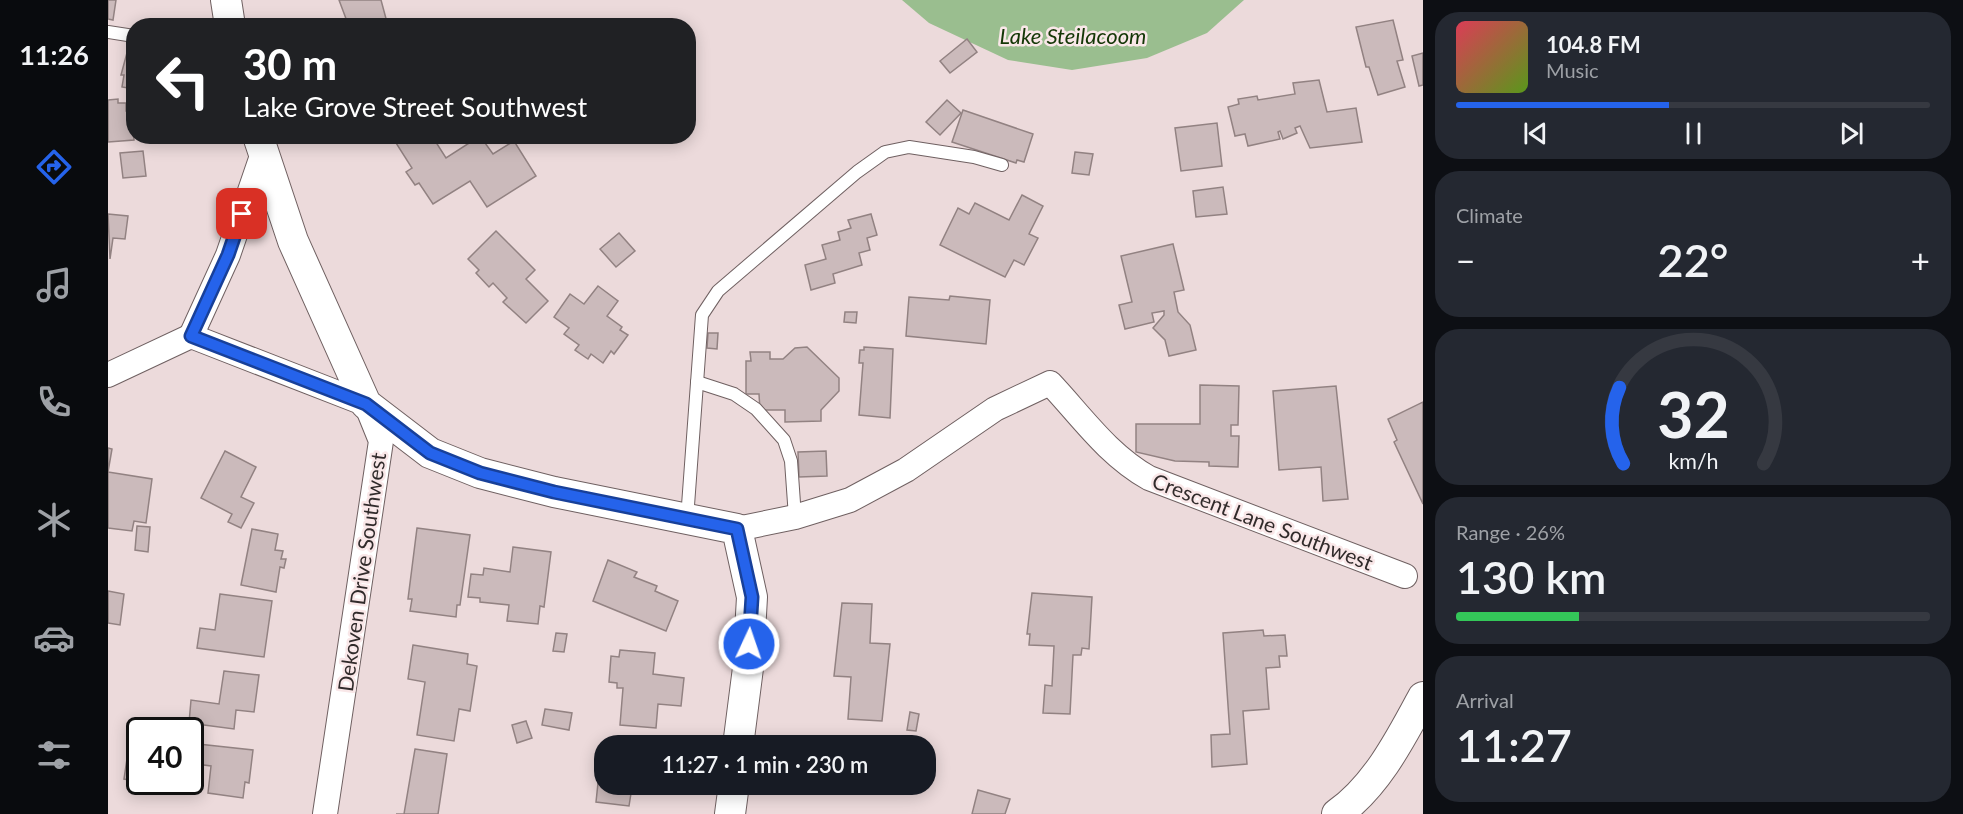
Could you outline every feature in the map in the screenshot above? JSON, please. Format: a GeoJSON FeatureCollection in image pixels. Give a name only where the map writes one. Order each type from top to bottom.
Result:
{"type":"FeatureCollection","features":[{"type":"Feature","properties":{"kind":"street"},"geometry":{"type":"LineString","coordinates":[[226,0],[229,18]]}},
{"type":"Feature","properties":{"kind":"street"},"geometry":{"type":"LineString","coordinates":[[108,375],[191,336],[228,255],[261,145]]}},
{"type":"Feature","properties":{"kind":"street","name":"Dekoven Drive Southwest"},"geometry":{"type":"LineString","coordinates":[[261,145],[293,241],[381,441],[325,814]]}},
{"type":"Feature","properties":{"kind":"street"},"geometry":{"type":"LineString","coordinates":[[191,336],[366,404],[430,453],[480,473],[554,492],[737,529],[795,517]]}},
{"type":"Feature","properties":{"kind":"street","name":"Crescent Lane Southwest"},"geometry":{"type":"LineString","coordinates":[[795,517],[850,500],[906,470],[995,409],[1050,383],[1088,428],[1117,457],[1149,478],[1405,576]]}},
{"type":"Feature","properties":{"kind":"street"},"geometry":{"type":"LineString","coordinates":[[737,529],[752,597],[748,668],[739,735]]}},
{"type":"Feature","properties":{"kind":"street"},"geometry":{"type":"LineString","coordinates":[[1337,814],[1363,790],[1386,760],[1423,697]]}},
{"type":"Feature","properties":{"kind":"street"},"geometry":{"type":"LineString","coordinates":[[730,814],[733,795]]}},
{"type":"Feature","properties":{"kind":"lane"},"geometry":{"type":"LineString","coordinates":[[108,32],[126,35]]}},
{"type":"Feature","properties":{"kind":"lane"},"geometry":{"type":"LineString","coordinates":[[687,519],[702,315],[708,302],[758,256],[885,152],[909,147],[974,157],[1002,165]]}},
{"type":"Feature","properties":{"kind":"lane"},"geometry":{"type":"LineString","coordinates":[[697,382],[734,394],[756,409],[784,440],[791,461],[795,517]]}},
{"type":"Feature","properties":{"kind":"water","name":"Lake Steilacoom"},"geometry":{"type":"Polygon","coordinates":[[[902,0],[1244,0],[1207,33],[1147,58],[1072,70],[1008,60],[929,23],[902,0]]]}},
{"type":"Feature","properties":{"kind":"building"},"geometry":{"type":"Polygon","coordinates":[[[108,0],[116,0],[113,20],[108,19],[108,0]]]}},
{"type":"Feature","properties":{"kind":"building"},"geometry":{"type":"Polygon","coordinates":[[[339,0],[381,0],[386,18],[346,18],[339,0]]]}},
{"type":"Feature","properties":{"kind":"building"},"geometry":{"type":"Polygon","coordinates":[[[1393,20],[1403,60],[1397,61],[1405,87],[1378,95],[1369,67],[1366,67],[1356,27],[1393,20]]]}},
{"type":"Feature","properties":{"kind":"building"},"geometry":{"type":"Polygon","coordinates":[[[967,39],[977,52],[950,73],[940,61],[967,39]]]}},
{"type":"Feature","properties":{"kind":"building"},"geometry":{"type":"Polygon","coordinates":[[[1423,53],[1423,85],[1419,86],[1412,56],[1423,53]]]}},
{"type":"Feature","properties":{"kind":"building"},"geometry":{"type":"Polygon","coordinates":[[[126,56],[126,88],[122,87],[124,75],[121,75],[126,56]]]}},
{"type":"Feature","properties":{"kind":"building"},"geometry":{"type":"Polygon","coordinates":[[[1319,80],[1327,112],[1356,108],[1362,142],[1310,148],[1300,126],[1295,128],[1297,133],[1283,139],[1280,131],[1278,132],[1280,139],[1248,146],[1245,134],[1235,136],[1228,107],[1239,104],[1238,99],[1257,96],[1258,100],[1295,94],[1293,83],[1319,80]]]}},
{"type":"Feature","properties":{"kind":"building"},"geometry":{"type":"Polygon","coordinates":[[[118,99],[118,103],[126,103],[126,141],[108,142],[108,100],[118,99]]]}},
{"type":"Feature","properties":{"kind":"building"},"geometry":{"type":"Polygon","coordinates":[[[947,100],[961,113],[940,135],[926,122],[947,100]]]}},
{"type":"Feature","properties":{"kind":"building"},"geometry":{"type":"Polygon","coordinates":[[[963,110],[1033,134],[1024,162],[1017,160],[1016,163],[952,142],[963,110]]]}},
{"type":"Feature","properties":{"kind":"building"},"geometry":{"type":"Polygon","coordinates":[[[1217,123],[1222,166],[1181,171],[1175,128],[1217,123]]]}},
{"type":"Feature","properties":{"kind":"building"},"geometry":{"type":"Polygon","coordinates":[[[397,144],[437,144],[446,158],[468,144],[486,144],[493,154],[509,144],[516,144],[536,176],[487,207],[470,181],[433,204],[419,183],[415,185],[406,172],[412,168],[397,144]]]}},
{"type":"Feature","properties":{"kind":"building"},"geometry":{"type":"Polygon","coordinates":[[[143,151],[146,176],[123,178],[120,153],[143,151]]]}},
{"type":"Feature","properties":{"kind":"building"},"geometry":{"type":"Polygon","coordinates":[[[1075,152],[1093,154],[1089,175],[1072,173],[1075,152]]]}},
{"type":"Feature","properties":{"kind":"building"},"geometry":{"type":"Polygon","coordinates":[[[1223,187],[1227,214],[1196,217],[1193,191],[1223,187]]]}},
{"type":"Feature","properties":{"kind":"building"},"geometry":{"type":"Polygon","coordinates":[[[1022,195],[1043,206],[1029,234],[1038,238],[1024,265],[1014,260],[1005,277],[940,245],[958,208],[969,214],[975,203],[1009,220],[1022,195]]]}},
{"type":"Feature","properties":{"kind":"building"},"geometry":{"type":"Polygon","coordinates":[[[108,214],[128,216],[125,239],[113,238],[110,259],[108,214]]]}},
{"type":"Feature","properties":{"kind":"building"},"geometry":{"type":"Polygon","coordinates":[[[871,214],[877,235],[867,238],[870,250],[859,253],[862,265],[833,274],[835,283],[811,290],[805,265],[826,259],[822,245],[840,240],[838,232],[851,228],[848,220],[871,214]]]}},
{"type":"Feature","properties":{"kind":"building"},"geometry":{"type":"Polygon","coordinates":[[[496,231],[535,270],[526,279],[548,301],[526,323],[503,302],[507,298],[493,283],[489,287],[476,273],[479,270],[468,259],[496,231]]]}},
{"type":"Feature","properties":{"kind":"building"},"geometry":{"type":"Polygon","coordinates":[[[619,233],[635,251],[616,267],[600,249],[619,233]]]}},
{"type":"Feature","properties":{"kind":"building"},"geometry":{"type":"Polygon","coordinates":[[[1173,244],[1184,290],[1174,292],[1178,312],[1190,325],[1196,350],[1169,356],[1165,340],[1153,328],[1164,315],[1164,311],[1152,313],[1154,322],[1125,329],[1119,305],[1132,302],[1121,256],[1173,244]]]}},
{"type":"Feature","properties":{"kind":"building"},"geometry":{"type":"Polygon","coordinates":[[[598,286],[618,301],[607,316],[622,327],[620,330],[628,335],[614,354],[611,351],[603,363],[591,354],[588,359],[575,350],[579,345],[564,334],[569,328],[554,317],[570,294],[584,304],[598,286]]]}},
{"type":"Feature","properties":{"kind":"building"},"geometry":{"type":"Polygon","coordinates":[[[950,296],[990,300],[986,344],[906,336],[909,297],[949,300],[950,296]]]}},
{"type":"Feature","properties":{"kind":"building"},"geometry":{"type":"Polygon","coordinates":[[[845,312],[857,312],[856,323],[844,322],[845,312]]]}},
{"type":"Feature","properties":{"kind":"building"},"geometry":{"type":"Polygon","coordinates":[[[708,333],[718,333],[717,349],[707,348],[708,333]]]}},
{"type":"Feature","properties":{"kind":"building"},"geometry":{"type":"Polygon","coordinates":[[[807,347],[839,378],[839,391],[821,410],[821,421],[785,422],[785,410],[760,410],[759,394],[746,394],[746,361],[751,361],[750,352],[770,352],[770,359],[783,359],[795,348],[807,347]]]}},
{"type":"Feature","properties":{"kind":"building"},"geometry":{"type":"Polygon","coordinates":[[[864,347],[893,349],[890,418],[859,415],[863,363],[859,363],[860,350],[864,350],[864,347]]]}},
{"type":"Feature","properties":{"kind":"building"},"geometry":{"type":"Polygon","coordinates":[[[1200,385],[1239,386],[1238,425],[1231,425],[1231,436],[1239,436],[1238,467],[1209,466],[1209,462],[1175,461],[1136,452],[1136,424],[1200,424],[1200,385]]]}},
{"type":"Feature","properties":{"kind":"building"},"geometry":{"type":"Polygon","coordinates":[[[1336,386],[1348,499],[1323,501],[1321,467],[1279,470],[1273,391],[1336,386]]]}},
{"type":"Feature","properties":{"kind":"building"},"geometry":{"type":"Polygon","coordinates":[[[1423,402],[1423,504],[1394,442],[1397,440],[1388,419],[1423,402]]]}},
{"type":"Feature","properties":{"kind":"building"},"geometry":{"type":"Polygon","coordinates":[[[108,448],[112,449],[108,472],[108,448]]]}},
{"type":"Feature","properties":{"kind":"building"},"geometry":{"type":"Polygon","coordinates":[[[225,451],[256,467],[241,497],[254,503],[241,528],[228,522],[232,514],[201,498],[225,451]]]}},
{"type":"Feature","properties":{"kind":"building"},"geometry":{"type":"Polygon","coordinates":[[[826,451],[827,476],[799,477],[798,452],[826,451]]]}},
{"type":"Feature","properties":{"kind":"building"},"geometry":{"type":"Polygon","coordinates":[[[108,472],[152,479],[146,523],[134,521],[132,531],[108,528],[108,472]]]}},
{"type":"Feature","properties":{"kind":"building"},"geometry":{"type":"Polygon","coordinates":[[[137,526],[150,527],[148,552],[135,550],[137,526]]]}},
{"type":"Feature","properties":{"kind":"building"},"geometry":{"type":"Polygon","coordinates":[[[417,528],[470,535],[460,605],[457,605],[456,617],[410,611],[412,599],[408,599],[417,528]]]}},
{"type":"Feature","properties":{"kind":"building"},"geometry":{"type":"Polygon","coordinates":[[[252,529],[278,534],[275,550],[283,551],[281,559],[286,559],[284,568],[280,567],[276,592],[241,585],[252,529]]]}},
{"type":"Feature","properties":{"kind":"building"},"geometry":{"type":"Polygon","coordinates":[[[513,547],[551,552],[544,607],[540,606],[538,624],[507,621],[509,605],[480,602],[480,598],[468,597],[471,574],[483,575],[484,568],[510,572],[513,547]]]}},
{"type":"Feature","properties":{"kind":"building"},"geometry":{"type":"Polygon","coordinates":[[[608,560],[637,572],[634,577],[657,586],[655,591],[678,601],[666,631],[593,601],[608,560]]]}},
{"type":"Feature","properties":{"kind":"building"},"geometry":{"type":"Polygon","coordinates":[[[108,591],[124,594],[120,625],[108,623],[108,591]]]}},
{"type":"Feature","properties":{"kind":"building"},"geometry":{"type":"Polygon","coordinates":[[[1032,593],[1092,597],[1089,649],[1082,648],[1081,655],[1073,655],[1070,714],[1043,713],[1045,685],[1052,686],[1054,646],[1029,645],[1030,634],[1027,634],[1032,593]]]}},
{"type":"Feature","properties":{"kind":"building"},"geometry":{"type":"Polygon","coordinates":[[[220,594],[272,601],[264,657],[197,648],[200,628],[215,630],[220,594]]]}},
{"type":"Feature","properties":{"kind":"building"},"geometry":{"type":"Polygon","coordinates":[[[842,603],[872,604],[870,643],[890,644],[882,721],[848,719],[851,677],[834,676],[842,603]]]}},
{"type":"Feature","properties":{"kind":"building"},"geometry":{"type":"Polygon","coordinates":[[[1263,630],[1264,636],[1285,635],[1287,656],[1279,656],[1280,667],[1266,668],[1269,709],[1243,711],[1247,764],[1212,767],[1211,735],[1230,734],[1223,633],[1263,630]]]}},
{"type":"Feature","properties":{"kind":"building"},"geometry":{"type":"Polygon","coordinates":[[[556,633],[567,634],[564,652],[553,651],[556,633]]]}},
{"type":"Feature","properties":{"kind":"building"},"geometry":{"type":"Polygon","coordinates":[[[413,645],[468,654],[467,664],[477,666],[470,711],[459,709],[454,741],[417,735],[425,682],[408,679],[413,645]]]}},
{"type":"Feature","properties":{"kind":"building"},"geometry":{"type":"Polygon","coordinates":[[[620,650],[655,653],[653,674],[684,678],[681,706],[658,704],[656,728],[620,725],[623,688],[617,688],[617,683],[609,682],[611,656],[619,657],[620,650]]]}},
{"type":"Feature","properties":{"kind":"building"},"geometry":{"type":"Polygon","coordinates":[[[224,671],[259,675],[254,712],[236,710],[234,729],[204,725],[204,717],[190,717],[191,700],[219,704],[224,671]]]}},
{"type":"Feature","properties":{"kind":"building"},"geometry":{"type":"Polygon","coordinates":[[[545,709],[572,713],[569,730],[542,725],[545,709]]]}},
{"type":"Feature","properties":{"kind":"building"},"geometry":{"type":"Polygon","coordinates":[[[910,712],[919,714],[916,731],[907,730],[910,712]]]}},
{"type":"Feature","properties":{"kind":"building"},"geometry":{"type":"Polygon","coordinates":[[[526,721],[532,738],[517,743],[512,725],[526,721]]]}},
{"type":"Feature","properties":{"kind":"building"},"geometry":{"type":"Polygon","coordinates":[[[204,745],[253,750],[249,783],[245,782],[243,798],[208,793],[211,766],[204,765],[204,745]]]}},
{"type":"Feature","properties":{"kind":"building"},"geometry":{"type":"Polygon","coordinates":[[[415,749],[447,754],[438,814],[404,814],[415,749]]]}},
{"type":"Feature","properties":{"kind":"building"},"geometry":{"type":"Polygon","coordinates":[[[978,790],[1010,799],[1005,814],[972,814],[978,790]]]}},
{"type":"Feature","properties":{"kind":"building"},"geometry":{"type":"Polygon","coordinates":[[[597,795],[631,795],[629,806],[596,802],[597,795]]]}},
{"type":"Feature","properties":{"kind":"route"},"geometry":{"type":"LineString","coordinates":[[242,214],[228,255],[191,336],[366,404],[430,453],[480,473],[554,492],[737,529],[750,579],[752,597],[749,644]]}}]}
